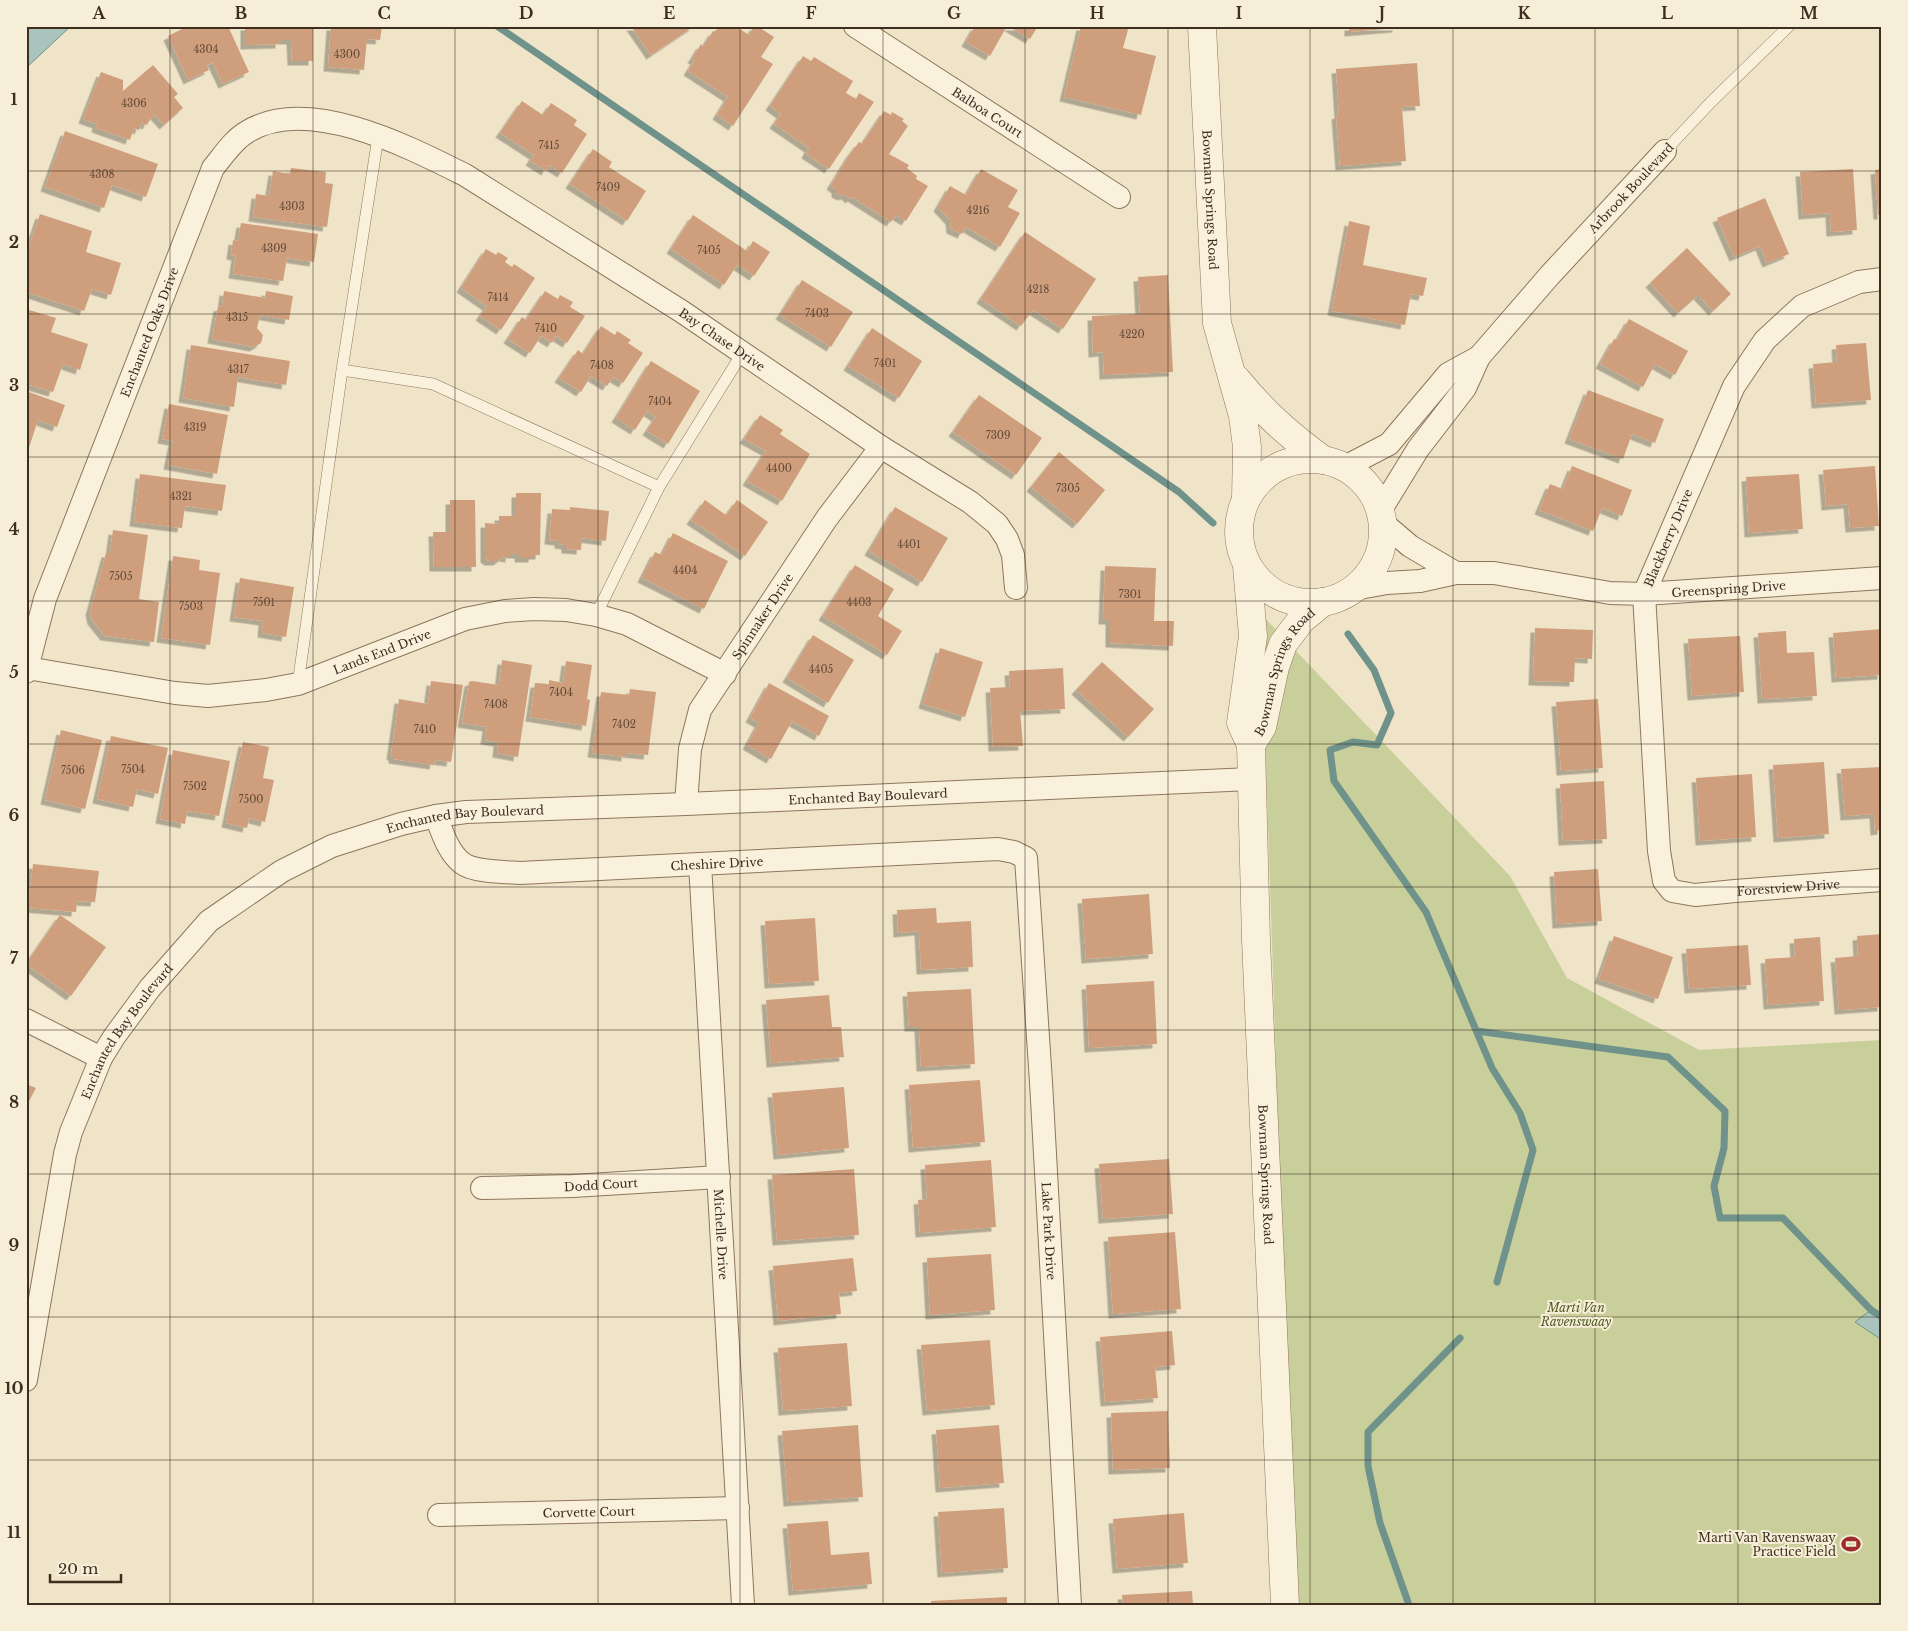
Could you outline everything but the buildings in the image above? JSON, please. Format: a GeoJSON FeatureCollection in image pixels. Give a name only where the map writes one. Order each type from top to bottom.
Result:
{"type":"FeatureCollection","features":[{"type":"Feature","properties":{"kind":"street","name":"Balboa Court"},"geometry":{"type":"LineString","coordinates":[[855,26],[1119,196]]}},
{"type":"Feature","properties":{"kind":"street","name":"Bowman Springs Road"},"geometry":{"type":"LineString","coordinates":[[1202,26],[1217,323],[1243,416],[1247,447],[1246,499]]}},
{"type":"Feature","properties":{"kind":"street","name":"Enchanted Oaks Drive"},"geometry":{"type":"LineString","coordinates":[[27,670],[45,600],[213,168],[246,132],[274,122],[297,118],[319,120],[339,123],[378,136]]}},
{"type":"Feature","properties":{"kind":"street","name":"Bay Chase Drive"},"geometry":{"type":"LineString","coordinates":[[378,136],[428,156],[465,175],[743,352],[881,447],[970,502],[997,524],[1007,539],[1013,555],[1016,588]]}},
{"type":"Feature","properties":{"kind":"street","name":"Arbrook Boulevard"},"geometry":{"type":"LineString","coordinates":[[1381,517],[1418,449],[1465,388],[1478,357],[1550,275],[1665,151]]}},
{"type":"Feature","properties":{"kind":"street","name":"Blackberry Drive"},"geometry":{"type":"LineString","coordinates":[[1695,895],[1672,892],[1664,881],[1659,851],[1644,594],[1734,386],[1765,340],[1802,306],[1859,282],[1882,279]]}},
{"type":"Feature","properties":{"kind":"street","name":"Arbrook Boulevard"},"geometry":{"type":"LineString","coordinates":[[1334,463],[1389,444],[1448,374],[1478,357]]}},
{"type":"Feature","properties":{"kind":"street","name":"Bowman Springs Road"},"geometry":{"type":"LineString","coordinates":[[1230,371],[1269,417],[1291,436],[1334,463]]}},
{"type":"Feature","properties":{"kind":"street","name":"Spinnaker Drive"},"geometry":{"type":"LineString","coordinates":[[686,804],[690,749],[700,710],[827,518],[881,447]]}},
{"type":"Feature","properties":{"kind":"street"},"geometry":{"type":"LineString","coordinates":[[1300,460],[1334,463],[1363,481],[1376,500],[1381,517],[1382,548],[1371,571],[1354,589],[1332,601],[1307,604],[1282,598],[1261,584],[1247,566],[1240,544],[1239,521],[1246,499],[1259,480],[1278,467],[1300,460]]}},
{"type":"Feature","properties":{"kind":"street"},"geometry":{"type":"LineString","coordinates":[[1381,517],[1410,546],[1456,573]]}},
{"type":"Feature","properties":{"kind":"street","name":"Bowman Springs Road"},"geometry":{"type":"LineString","coordinates":[[1247,566],[1253,636],[1241,723],[1251,745],[1256,950],[1285,1605]]}},
{"type":"Feature","properties":{"kind":"street","name":"Greenspring Drive"},"geometry":{"type":"LineString","coordinates":[[1354,589],[1456,573],[1494,573],[1610,593],[1644,594],[1882,578]]}},
{"type":"Feature","properties":{"kind":"street","name":"Bowman Springs Road"},"geometry":{"type":"LineString","coordinates":[[1251,745],[1262,727],[1283,644],[1301,620],[1323,602]]}},
{"type":"Feature","properties":{"kind":"street","name":"Lands End Drive"},"geometry":{"type":"LineString","coordinates":[[27,670],[175,693],[208,696],[266,690],[298,684],[465,620],[505,611],[534,609],[566,610],[596,615],[627,624],[725,674]]}},
{"type":"Feature","properties":{"kind":"street","name":"Enchanted Bay Boulevard"},"geometry":{"type":"LineString","coordinates":[[26,1380],[64,1154],[101,1058],[150,988],[210,921],[282,870],[332,846],[401,824],[436,816],[466,812],[1251,779]]}},
{"type":"Feature","properties":{"kind":"street","name":"Cheshire Drive"},"geometry":{"type":"LineString","coordinates":[[436,816],[447,845],[463,864],[488,871],[520,873],[998,850],[1014,852],[1026,858]]}},
{"type":"Feature","properties":{"kind":"street","name":"Lake Park Drive"},"geometry":{"type":"LineString","coordinates":[[1026,858],[1042,1092],[1070,1605]]}},
{"type":"Feature","properties":{"kind":"street","name":"Michelle Drive"},"geometry":{"type":"LineString","coordinates":[[700,864],[743,1605]]}},
{"type":"Feature","properties":{"kind":"street","name":"Forestview Drive"},"geometry":{"type":"LineString","coordinates":[[1695,895],[1882,880]]}},
{"type":"Feature","properties":{"kind":"street"},"geometry":{"type":"LineString","coordinates":[[26,1020],[101,1058]]}},
{"type":"Feature","properties":{"kind":"street","name":"Dodd Court"},"geometry":{"type":"LineString","coordinates":[[482,1188],[573,1186],[719,1177]]}},
{"type":"Feature","properties":{"kind":"street","name":"Corvette Court"},"geometry":{"type":"LineString","coordinates":[[439,1515],[738,1508]]}},
{"type":"Feature","properties":{"kind":"lane","name":"Arbrook Boulevard"},"geometry":{"type":"LineString","coordinates":[[1665,151],[1711,102],[1790,26]]}},
{"type":"Feature","properties":{"kind":"lane"},"geometry":{"type":"LineString","coordinates":[[298,684],[342,370],[378,136]]}},
{"type":"Feature","properties":{"kind":"lane"},"geometry":{"type":"LineString","coordinates":[[596,615],[659,486],[743,352]]}},
{"type":"Feature","properties":{"kind":"lane"},"geometry":{"type":"LineString","coordinates":[[342,370],[433,384],[659,486]]}},
{"type":"Feature","properties":{"kind":"green space","name":"Marti Van Ravenswaay"},"geometry":{"type":"Polygon","coordinates":[[[1261,614],[1510,876],[1567,978],[1699,1050],[1882,1040],[1882,1605],[1294,1605],[1261,614]]]}},
{"type":"Feature","properties":{"kind":"water"},"geometry":{"type":"Polygon","coordinates":[[[26,26],[71,26],[26,68],[26,26]]]}},
{"type":"Feature","properties":{"kind":"water"},"geometry":{"type":"Polygon","coordinates":[[[1871,1310],[1882,1313],[1882,1340],[1855,1322],[1871,1310]]]}},
{"type":"Feature","properties":{"kind":"waterway"},"geometry":{"type":"LineString","coordinates":[[497,26],[1179,492],[1213,523]]}},
{"type":"Feature","properties":{"kind":"waterway"},"geometry":{"type":"LineString","coordinates":[[1348,634],[1374,670],[1391,713],[1377,745],[1353,742],[1330,750],[1334,781],[1426,912],[1492,1068],[1520,1113],[1533,1150],[1497,1282]]}},
{"type":"Feature","properties":{"kind":"waterway"},"geometry":{"type":"LineString","coordinates":[[1477,1031],[1668,1057],[1725,1111],[1724,1148],[1714,1186],[1720,1218],[1783,1218],[1871,1310],[1882,1317]]}},
{"type":"Feature","properties":{"kind":"waterway"},"geometry":{"type":"LineString","coordinates":[[1409,1605],[1380,1523],[1368,1466],[1368,1432],[1460,1338]]}},
{"type":"Feature","properties":{"kind":"place","name":"Marti Van Ravenswaay Practice Field"},"geometry":{"type":"Point","coordinates":[1851,1544]}}]}
